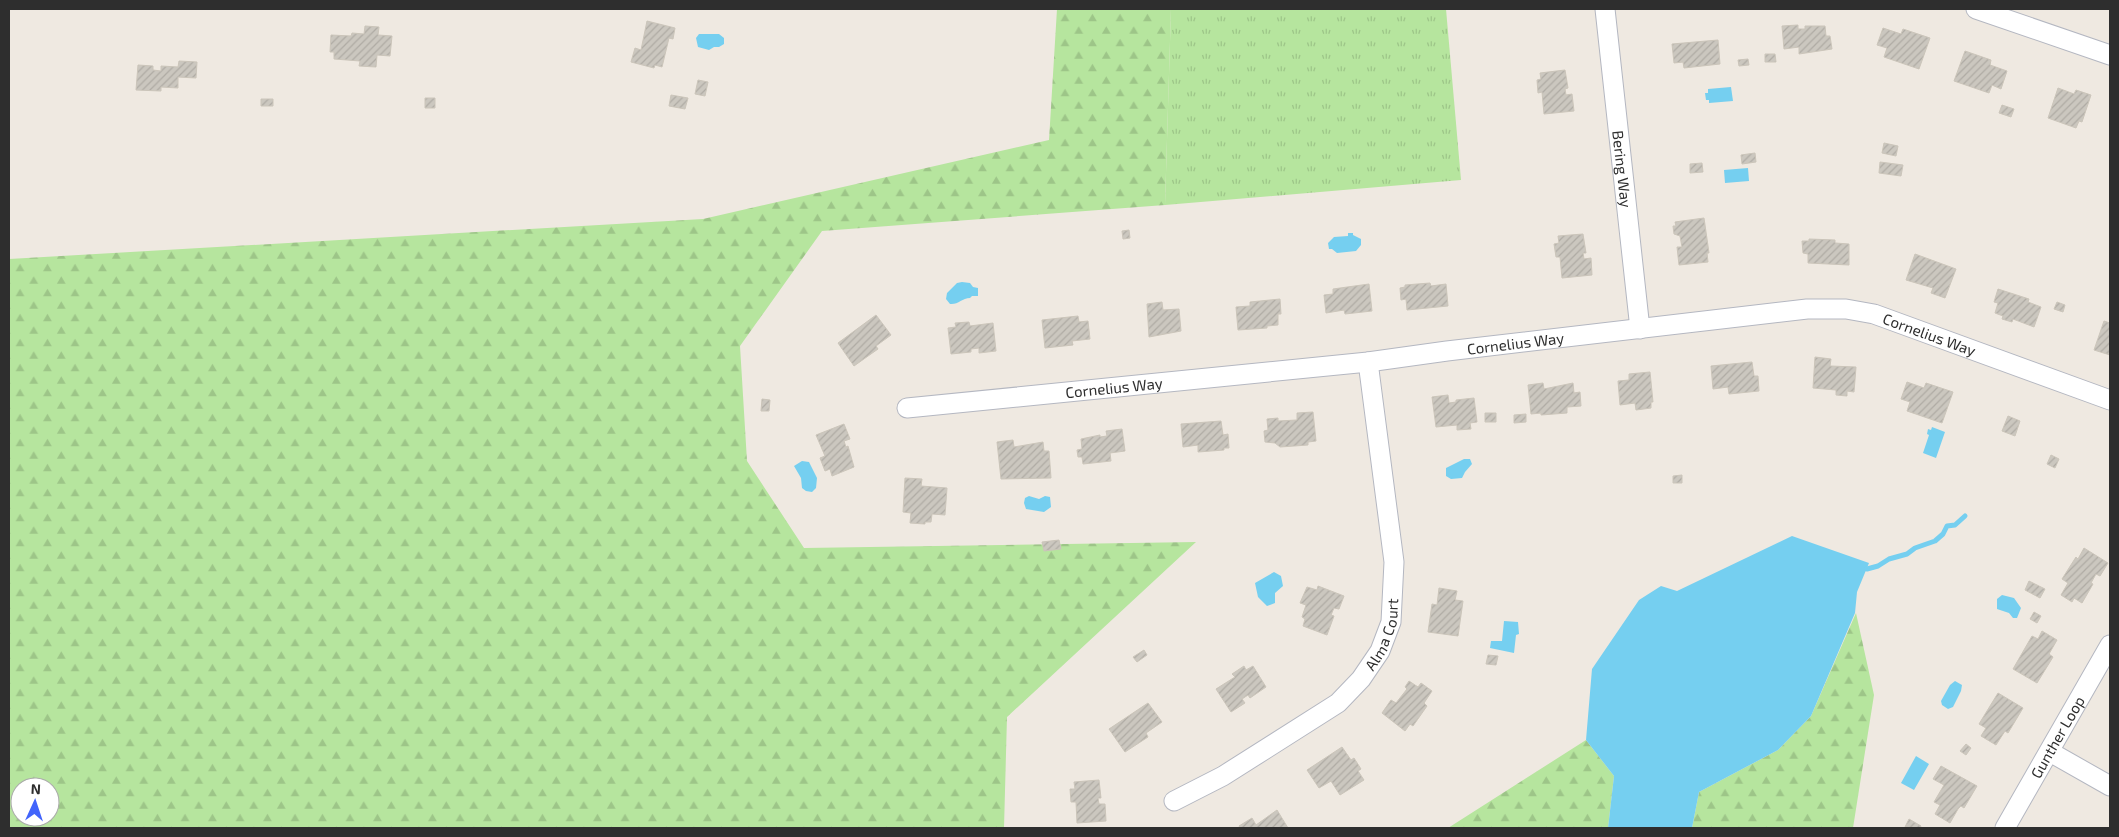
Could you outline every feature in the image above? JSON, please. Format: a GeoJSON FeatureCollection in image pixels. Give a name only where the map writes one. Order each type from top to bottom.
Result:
{"type":"FeatureCollection","features":[{"type":"Feature","properties":{"kind":"street","name":"Bering Way"},"geometry":{"type":"LineString","coordinates":[[1605,9],[1640,329]]}},
{"type":"Feature","properties":{"kind":"street"},"geometry":{"type":"LineString","coordinates":[[1976,9],[2110,55]]}},
{"type":"Feature","properties":{"kind":"street","name":"Cornelius Way"},"geometry":{"type":"LineString","coordinates":[[907,408],[1368,362],[1807,309],[1846,308],[1874,314],[2110,400]]}},
{"type":"Feature","properties":{"kind":"street","name":"Alma Court"},"geometry":{"type":"LineString","coordinates":[[1174,801],[1223,776],[1338,703],[1361,679],[1380,651],[1391,622],[1394,562],[1368,362]]}},
{"type":"Feature","properties":{"kind":"street","name":"Gunther Loop"},"geometry":{"type":"LineString","coordinates":[[2005,828],[2110,645]]}},
{"type":"Feature","properties":{"kind":"street"},"geometry":{"type":"LineString","coordinates":[[2050,752],[2110,786]]}},
{"type":"Feature","properties":{"kind":"green space"},"geometry":{"type":"Polygon","coordinates":[[[1057,9],[1171,9],[1165,205],[822,231],[740,346],[747,461],[804,548],[1196,542],[1007,717],[1004,828],[9,828],[9,259],[703,219],[1049,140],[1057,9]]]}},
{"type":"Feature","properties":{"kind":"green space"},"geometry":{"type":"Polygon","coordinates":[[[1171,9],[1446,9],[1461,180],[1165,205],[1171,9]]]}},
{"type":"Feature","properties":{"kind":"green space"},"geometry":{"type":"Polygon","coordinates":[[[1856,613],[1874,695],[1853,828],[1692,828],[1699,792],[1778,750],[1811,716],[1856,613]]]}},
{"type":"Feature","properties":{"kind":"green space"},"geometry":{"type":"Polygon","coordinates":[[[1586,740],[1614,776],[1608,828],[1448,828],[1586,740]]]}},
{"type":"Feature","properties":{"kind":"water"},"geometry":{"type":"Polygon","coordinates":[[[699,34],[719,34],[724,38],[724,44],[709,50],[698,47],[696,38],[699,34]]]}},
{"type":"Feature","properties":{"kind":"water"},"geometry":{"type":"Polygon","coordinates":[[[1731,87],[1733,101],[1709,103],[1709,100],[1706,100],[1705,93],[1708,93],[1708,89],[1731,87]]]}},
{"type":"Feature","properties":{"kind":"water"},"geometry":{"type":"Polygon","coordinates":[[[1748,168],[1749,181],[1725,183],[1724,170],[1748,168]]]}},
{"type":"Feature","properties":{"kind":"water"},"geometry":{"type":"Polygon","coordinates":[[[1348,233],[1353,233],[1353,235],[1361,239],[1361,245],[1356,251],[1337,253],[1329,249],[1328,243],[1334,237],[1348,236],[1348,233]]]}},
{"type":"Feature","properties":{"kind":"water"},"geometry":{"type":"Polygon","coordinates":[[[957,283],[970,283],[973,287],[978,288],[978,296],[972,296],[950,304],[946,299],[947,293],[957,283]]]}},
{"type":"Feature","properties":{"kind":"water"},"geometry":{"type":"Polygon","coordinates":[[[1932,427],[1945,432],[1936,458],[1923,453],[1929,435],[1927,434],[1928,429],[1931,430],[1932,427]]]}},
{"type":"Feature","properties":{"kind":"water"},"geometry":{"type":"Polygon","coordinates":[[[1464,459],[1470,459],[1472,464],[1462,478],[1451,479],[1446,476],[1446,468],[1464,459]]]}},
{"type":"Feature","properties":{"kind":"water"},"geometry":{"type":"Polygon","coordinates":[[[802,461],[809,462],[817,478],[816,488],[812,492],[802,488],[801,478],[794,466],[802,461]]]}},
{"type":"Feature","properties":{"kind":"water"},"geometry":{"type":"Polygon","coordinates":[[[1029,496],[1039,499],[1045,496],[1050,497],[1051,507],[1044,512],[1026,509],[1025,498],[1029,496]]]}},
{"type":"Feature","properties":{"kind":"water"},"geometry":{"type":"Polygon","coordinates":[[[1792,536],[1869,563],[1857,592],[1855,613],[1811,716],[1778,750],[1699,792],[1692,828],[1608,828],[1614,776],[1586,740],[1592,669],[1639,600],[1661,586],[1677,591],[1792,536]]]}},
{"type":"Feature","properties":{"kind":"water"},"geometry":{"type":"Polygon","coordinates":[[[1274,572],[1281,576],[1283,586],[1275,593],[1275,603],[1267,606],[1258,597],[1255,583],[1274,572]]]}},
{"type":"Feature","properties":{"kind":"water"},"geometry":{"type":"Polygon","coordinates":[[[2002,595],[2014,598],[2021,608],[2017,618],[2013,618],[2009,613],[1997,609],[1997,599],[2002,595]]]}},
{"type":"Feature","properties":{"kind":"water"},"geometry":{"type":"Polygon","coordinates":[[[1504,621],[1518,622],[1519,634],[1516,635],[1514,653],[1490,648],[1491,641],[1502,641],[1504,621]]]}},
{"type":"Feature","properties":{"kind":"water"},"geometry":{"type":"Polygon","coordinates":[[[1955,681],[1962,685],[1961,691],[1953,707],[1948,709],[1942,705],[1941,701],[1950,685],[1955,681]]]}},
{"type":"Feature","properties":{"kind":"water"},"geometry":{"type":"Polygon","coordinates":[[[1916,756],[1929,764],[1914,790],[1901,783],[1916,756]]]}},
{"type":"Feature","properties":{"kind":"building"},"geometry":{"type":"Polygon","coordinates":[[[647,21],[675,28],[673,39],[669,38],[662,67],[655,65],[654,68],[631,62],[635,48],[641,50],[647,21]]]}},
{"type":"Feature","properties":{"kind":"building"},"geometry":{"type":"Polygon","coordinates":[[[1798,25],[1798,29],[1805,29],[1805,26],[1825,26],[1826,36],[1830,36],[1832,49],[1799,54],[1799,47],[1784,49],[1782,26],[1798,25]]]}},
{"type":"Feature","properties":{"kind":"building"},"geometry":{"type":"Polygon","coordinates":[[[365,26],[379,27],[378,35],[392,36],[390,56],[377,55],[376,67],[359,66],[360,61],[334,59],[334,52],[330,52],[331,35],[351,36],[352,33],[364,34],[365,26]]]}},
{"type":"Feature","properties":{"kind":"building"},"geometry":{"type":"Polygon","coordinates":[[[1883,28],[1901,34],[1903,29],[1930,38],[1919,69],[1884,57],[1887,48],[1877,45],[1883,28]]]}},
{"type":"Feature","properties":{"kind":"building"},"geometry":{"type":"Polygon","coordinates":[[[1718,40],[1720,64],[1684,68],[1683,62],[1674,63],[1672,44],[1718,40]]]}},
{"type":"Feature","properties":{"kind":"building"},"geometry":{"type":"Polygon","coordinates":[[[1965,51],[1991,60],[1990,65],[2007,71],[2001,89],[1992,85],[1989,93],[1954,81],[1965,51]]]}},
{"type":"Feature","properties":{"kind":"building"},"geometry":{"type":"Polygon","coordinates":[[[1765,54],[1775,54],[1776,62],[1765,62],[1765,54]]]}},
{"type":"Feature","properties":{"kind":"building"},"geometry":{"type":"Polygon","coordinates":[[[1748,59],[1749,65],[1739,66],[1738,60],[1748,59]]]}},
{"type":"Feature","properties":{"kind":"building"},"geometry":{"type":"Polygon","coordinates":[[[179,61],[197,62],[196,78],[178,77],[178,88],[161,87],[161,91],[136,90],[138,65],[153,66],[153,70],[161,71],[161,66],[178,67],[179,61]]]}},
{"type":"Feature","properties":{"kind":"building"},"geometry":{"type":"Polygon","coordinates":[[[1565,70],[1568,88],[1565,89],[1566,95],[1572,94],[1574,111],[1544,114],[1542,92],[1538,93],[1537,80],[1541,79],[1540,73],[1565,70]]]}},
{"type":"Feature","properties":{"kind":"building"},"geometry":{"type":"Polygon","coordinates":[[[698,80],[708,82],[705,96],[695,94],[698,80]]]}},
{"type":"Feature","properties":{"kind":"building"},"geometry":{"type":"Polygon","coordinates":[[[2058,88],[2074,94],[2076,90],[2091,95],[2082,122],[2079,121],[2076,128],[2048,118],[2058,88]]]}},
{"type":"Feature","properties":{"kind":"building"},"geometry":{"type":"Polygon","coordinates":[[[671,95],[688,98],[685,109],[669,106],[671,95]]]}},
{"type":"Feature","properties":{"kind":"building"},"geometry":{"type":"Polygon","coordinates":[[[425,98],[435,98],[435,108],[425,108],[425,98]]]}},
{"type":"Feature","properties":{"kind":"building"},"geometry":{"type":"Polygon","coordinates":[[[261,99],[273,99],[273,106],[261,106],[261,99]]]}},
{"type":"Feature","properties":{"kind":"building"},"geometry":{"type":"Polygon","coordinates":[[[2002,105],[2014,109],[2011,117],[1999,113],[2002,105]]]}},
{"type":"Feature","properties":{"kind":"building"},"geometry":{"type":"Polygon","coordinates":[[[1884,143],[1898,146],[1896,156],[1882,153],[1884,143]]]}},
{"type":"Feature","properties":{"kind":"building"},"geometry":{"type":"Polygon","coordinates":[[[1755,153],[1756,162],[1742,164],[1741,155],[1755,153]]]}},
{"type":"Feature","properties":{"kind":"building"},"geometry":{"type":"Polygon","coordinates":[[[1880,162],[1903,165],[1901,176],[1879,173],[1880,162]]]}},
{"type":"Feature","properties":{"kind":"building"},"geometry":{"type":"Polygon","coordinates":[[[1702,163],[1703,172],[1690,173],[1690,164],[1702,163]]]}},
{"type":"Feature","properties":{"kind":"building"},"geometry":{"type":"Polygon","coordinates":[[[1704,218],[1709,253],[1707,253],[1708,262],[1679,265],[1677,247],[1682,247],[1680,236],[1674,234],[1673,226],[1676,226],[1675,222],[1704,218]]]}},
{"type":"Feature","properties":{"kind":"building"},"geometry":{"type":"Polygon","coordinates":[[[1129,230],[1130,238],[1123,239],[1122,231],[1129,230]]]}},
{"type":"Feature","properties":{"kind":"building"},"geometry":{"type":"Polygon","coordinates":[[[1583,234],[1586,253],[1583,253],[1584,259],[1591,258],[1592,275],[1562,278],[1560,257],[1556,257],[1554,244],[1559,243],[1558,236],[1583,234]]]}},
{"type":"Feature","properties":{"kind":"building"},"geometry":{"type":"Polygon","coordinates":[[[1809,239],[1835,240],[1835,243],[1849,244],[1849,265],[1808,263],[1808,254],[1803,253],[1802,241],[1809,241],[1809,239]]]}},
{"type":"Feature","properties":{"kind":"building"},"geometry":{"type":"Polygon","coordinates":[[[1915,254],[1956,269],[1945,298],[1931,293],[1933,288],[1906,280],[1915,254]]]}},
{"type":"Feature","properties":{"kind":"building"},"geometry":{"type":"Polygon","coordinates":[[[1430,283],[1431,286],[1446,284],[1448,306],[1407,310],[1406,299],[1401,300],[1400,288],[1405,287],[1405,285],[1430,283]]]}},
{"type":"Feature","properties":{"kind":"building"},"geometry":{"type":"Polygon","coordinates":[[[1369,284],[1372,311],[1345,314],[1344,310],[1326,313],[1324,295],[1333,294],[1333,289],[1369,284]]]}},
{"type":"Feature","properties":{"kind":"building"},"geometry":{"type":"Polygon","coordinates":[[[1998,289],[2029,299],[2028,302],[2041,307],[2034,327],[2013,319],[2012,322],[2002,319],[2003,316],[1995,313],[1998,303],[1994,302],[1998,289]]]}},
{"type":"Feature","properties":{"kind":"building"},"geometry":{"type":"Polygon","coordinates":[[[1280,299],[1281,314],[1278,314],[1278,325],[1267,326],[1267,328],[1238,330],[1236,307],[1250,306],[1250,302],[1280,299]]]}},
{"type":"Feature","properties":{"kind":"building"},"geometry":{"type":"Polygon","coordinates":[[[1162,302],[1163,310],[1179,309],[1181,331],[1149,337],[1147,304],[1162,302]]]}},
{"type":"Feature","properties":{"kind":"building"},"geometry":{"type":"Polygon","coordinates":[[[2057,302],[2065,305],[2063,312],[2054,309],[2057,302]]]}},
{"type":"Feature","properties":{"kind":"building"},"geometry":{"type":"Polygon","coordinates":[[[876,315],[891,335],[876,346],[878,349],[854,366],[838,343],[876,315]]]}},
{"type":"Feature","properties":{"kind":"building"},"geometry":{"type":"Polygon","coordinates":[[[1078,316],[1079,322],[1088,321],[1090,339],[1072,341],[1073,345],[1045,348],[1042,320],[1078,316]]]}},
{"type":"Feature","properties":{"kind":"building"},"geometry":{"type":"Polygon","coordinates":[[[2104,321],[2110,323],[2110,355],[2094,350],[2104,321]]]}},
{"type":"Feature","properties":{"kind":"building"},"geometry":{"type":"Polygon","coordinates":[[[969,322],[970,326],[993,323],[996,351],[979,353],[979,348],[971,349],[971,352],[951,354],[948,328],[956,327],[955,323],[969,322]]]}},
{"type":"Feature","properties":{"kind":"building"},"geometry":{"type":"Polygon","coordinates":[[[1815,357],[1831,359],[1830,366],[1856,367],[1854,392],[1847,391],[1847,396],[1836,395],[1836,390],[1813,388],[1815,357]]]}},
{"type":"Feature","properties":{"kind":"building"},"geometry":{"type":"Polygon","coordinates":[[[1752,362],[1754,376],[1758,376],[1759,391],[1729,394],[1728,387],[1713,389],[1711,366],[1752,362]]]}},
{"type":"Feature","properties":{"kind":"building"},"geometry":{"type":"Polygon","coordinates":[[[1650,372],[1653,402],[1651,402],[1651,408],[1636,410],[1635,403],[1620,405],[1618,381],[1629,380],[1629,374],[1650,372]]]}},
{"type":"Feature","properties":{"kind":"building"},"geometry":{"type":"Polygon","coordinates":[[[1907,382],[1924,388],[1926,383],[1953,392],[1942,423],[1907,411],[1910,402],[1901,399],[1907,382]]]}},
{"type":"Feature","properties":{"kind":"building"},"geometry":{"type":"Polygon","coordinates":[[[1543,383],[1544,389],[1573,383],[1574,393],[1580,392],[1581,406],[1567,407],[1567,413],[1531,414],[1528,385],[1543,383]]]}},
{"type":"Feature","properties":{"kind":"building"},"geometry":{"type":"Polygon","coordinates":[[[1448,395],[1449,403],[1456,402],[1456,400],[1474,398],[1477,422],[1470,423],[1471,429],[1457,430],[1457,425],[1436,427],[1432,397],[1448,395]]]}},
{"type":"Feature","properties":{"kind":"building"},"geometry":{"type":"Polygon","coordinates":[[[762,399],[770,400],[769,411],[761,411],[762,399]]]}},
{"type":"Feature","properties":{"kind":"building"},"geometry":{"type":"Polygon","coordinates":[[[1313,412],[1316,441],[1308,442],[1308,445],[1280,447],[1275,443],[1265,442],[1264,431],[1268,430],[1267,419],[1278,418],[1278,421],[1297,420],[1297,413],[1313,412]]]}},
{"type":"Feature","properties":{"kind":"building"},"geometry":{"type":"Polygon","coordinates":[[[1485,413],[1496,413],[1496,422],[1485,422],[1485,413]]]}},
{"type":"Feature","properties":{"kind":"building"},"geometry":{"type":"Polygon","coordinates":[[[1526,414],[1526,422],[1514,423],[1514,415],[1526,414]]]}},
{"type":"Feature","properties":{"kind":"building"},"geometry":{"type":"Polygon","coordinates":[[[2008,416],[2020,421],[2015,436],[2002,431],[2008,416]]]}},
{"type":"Feature","properties":{"kind":"building"},"geometry":{"type":"Polygon","coordinates":[[[1221,421],[1223,435],[1228,434],[1229,448],[1198,452],[1198,445],[1183,447],[1181,424],[1221,421]]]}},
{"type":"Feature","properties":{"kind":"building"},"geometry":{"type":"Polygon","coordinates":[[[844,424],[850,439],[844,441],[846,447],[848,446],[854,467],[832,476],[830,469],[825,471],[820,458],[825,456],[816,435],[844,424]]]}},
{"type":"Feature","properties":{"kind":"building"},"geometry":{"type":"Polygon","coordinates":[[[1122,429],[1125,451],[1110,453],[1111,461],[1083,464],[1082,457],[1078,457],[1077,450],[1082,449],[1081,439],[1100,435],[1100,437],[1107,436],[1106,431],[1122,429]]]}},
{"type":"Feature","properties":{"kind":"building"},"geometry":{"type":"Polygon","coordinates":[[[1013,440],[1014,447],[1043,442],[1044,451],[1049,451],[1051,478],[1001,479],[997,442],[1013,440]]]}},
{"type":"Feature","properties":{"kind":"building"},"geometry":{"type":"Polygon","coordinates":[[[2051,455],[2059,459],[2055,468],[2047,464],[2051,455]]]}},
{"type":"Feature","properties":{"kind":"building"},"geometry":{"type":"Polygon","coordinates":[[[1682,475],[1682,483],[1673,483],[1673,476],[1682,475]]]}},
{"type":"Feature","properties":{"kind":"building"},"geometry":{"type":"Polygon","coordinates":[[[905,478],[922,479],[921,486],[947,488],[945,515],[932,514],[931,522],[925,522],[925,524],[910,523],[911,513],[903,512],[905,478]]]}},
{"type":"Feature","properties":{"kind":"building"},"geometry":{"type":"Polygon","coordinates":[[[1059,540],[1061,549],[1044,551],[1042,542],[1059,540]]]}},
{"type":"Feature","properties":{"kind":"building"},"geometry":{"type":"Polygon","coordinates":[[[2084,548],[2108,563],[2100,576],[2096,574],[2091,583],[2093,584],[2082,603],[2074,598],[2072,602],[2061,595],[2068,583],[2062,579],[2084,548]]]}},
{"type":"Feature","properties":{"kind":"building"},"geometry":{"type":"Polygon","coordinates":[[[2029,581],[2045,589],[2040,598],[2025,590],[2029,581]]]}},
{"type":"Feature","properties":{"kind":"building"},"geometry":{"type":"Polygon","coordinates":[[[1318,586],[1344,596],[1339,609],[1334,608],[1331,615],[1334,616],[1327,635],[1303,626],[1305,619],[1302,617],[1306,605],[1300,603],[1307,587],[1317,590],[1318,586]]]}},
{"type":"Feature","properties":{"kind":"building"},"geometry":{"type":"Polygon","coordinates":[[[1439,588],[1457,591],[1455,600],[1463,601],[1458,636],[1428,632],[1432,604],[1437,605],[1439,588]]]}},
{"type":"Feature","properties":{"kind":"building"},"geometry":{"type":"Polygon","coordinates":[[[2034,612],[2041,616],[2037,623],[2030,619],[2034,612]]]}},
{"type":"Feature","properties":{"kind":"building"},"geometry":{"type":"Polygon","coordinates":[[[2042,631],[2057,640],[2049,654],[2053,657],[2037,683],[2013,669],[2032,636],[2038,639],[2042,631]]]}},
{"type":"Feature","properties":{"kind":"building"},"geometry":{"type":"Polygon","coordinates":[[[1144,650],[1147,655],[1137,662],[1133,657],[1144,650]]]}},
{"type":"Feature","properties":{"kind":"building"},"geometry":{"type":"Polygon","coordinates":[[[1488,655],[1498,656],[1496,665],[1486,664],[1488,655]]]}},
{"type":"Feature","properties":{"kind":"building"},"geometry":{"type":"Polygon","coordinates":[[[1244,666],[1246,670],[1253,666],[1266,687],[1250,698],[1248,695],[1242,699],[1245,703],[1231,712],[1216,689],[1235,677],[1232,674],[1244,666]]]}},
{"type":"Feature","properties":{"kind":"building"},"geometry":{"type":"Polygon","coordinates":[[[1409,681],[1418,687],[1421,683],[1432,691],[1424,703],[1427,706],[1413,726],[1410,724],[1405,731],[1382,713],[1391,700],[1396,703],[1407,689],[1405,687],[1409,681]]]}},
{"type":"Feature","properties":{"kind":"building"},"geometry":{"type":"Polygon","coordinates":[[[1998,693],[2023,708],[2008,733],[2005,731],[1996,745],[1981,736],[1986,728],[1979,724],[1998,693]]]}},
{"type":"Feature","properties":{"kind":"building"},"geometry":{"type":"Polygon","coordinates":[[[1148,703],[1162,722],[1146,733],[1148,737],[1125,752],[1109,729],[1148,703]]]}},
{"type":"Feature","properties":{"kind":"building"},"geometry":{"type":"Polygon","coordinates":[[[1966,744],[1971,748],[1966,755],[1960,751],[1966,744]]]}},
{"type":"Feature","properties":{"kind":"building"},"geometry":{"type":"Polygon","coordinates":[[[1342,747],[1351,760],[1354,758],[1361,769],[1358,771],[1364,780],[1340,795],[1331,781],[1319,788],[1307,770],[1342,747]]]}},
{"type":"Feature","properties":{"kind":"building"},"geometry":{"type":"Polygon","coordinates":[[[1941,766],[1977,786],[1964,808],[1961,806],[1958,809],[1950,823],[1935,814],[1940,805],[1934,802],[1944,785],[1933,779],[1941,766]]]}},
{"type":"Feature","properties":{"kind":"building"},"geometry":{"type":"Polygon","coordinates":[[[1099,780],[1101,798],[1098,798],[1099,804],[1105,804],[1106,821],[1077,823],[1076,802],[1071,802],[1070,789],[1075,789],[1074,782],[1099,780]]]}},
{"type":"Feature","properties":{"kind":"building"},"geometry":{"type":"Polygon","coordinates":[[[1277,810],[1288,828],[1240,828],[1239,826],[1252,818],[1256,825],[1277,810]]]}},
{"type":"Feature","properties":{"kind":"building"},"geometry":{"type":"Polygon","coordinates":[[[1909,819],[1921,826],[1920,828],[1905,827],[1909,819]]]}},
{"type":"Feature","properties":{"kind":"waterway"},"geometry":{"type":"LineString","coordinates":[[1867,569],[1935,541],[1943,534],[1947,526],[1955,525],[1965,516]]}}]}
